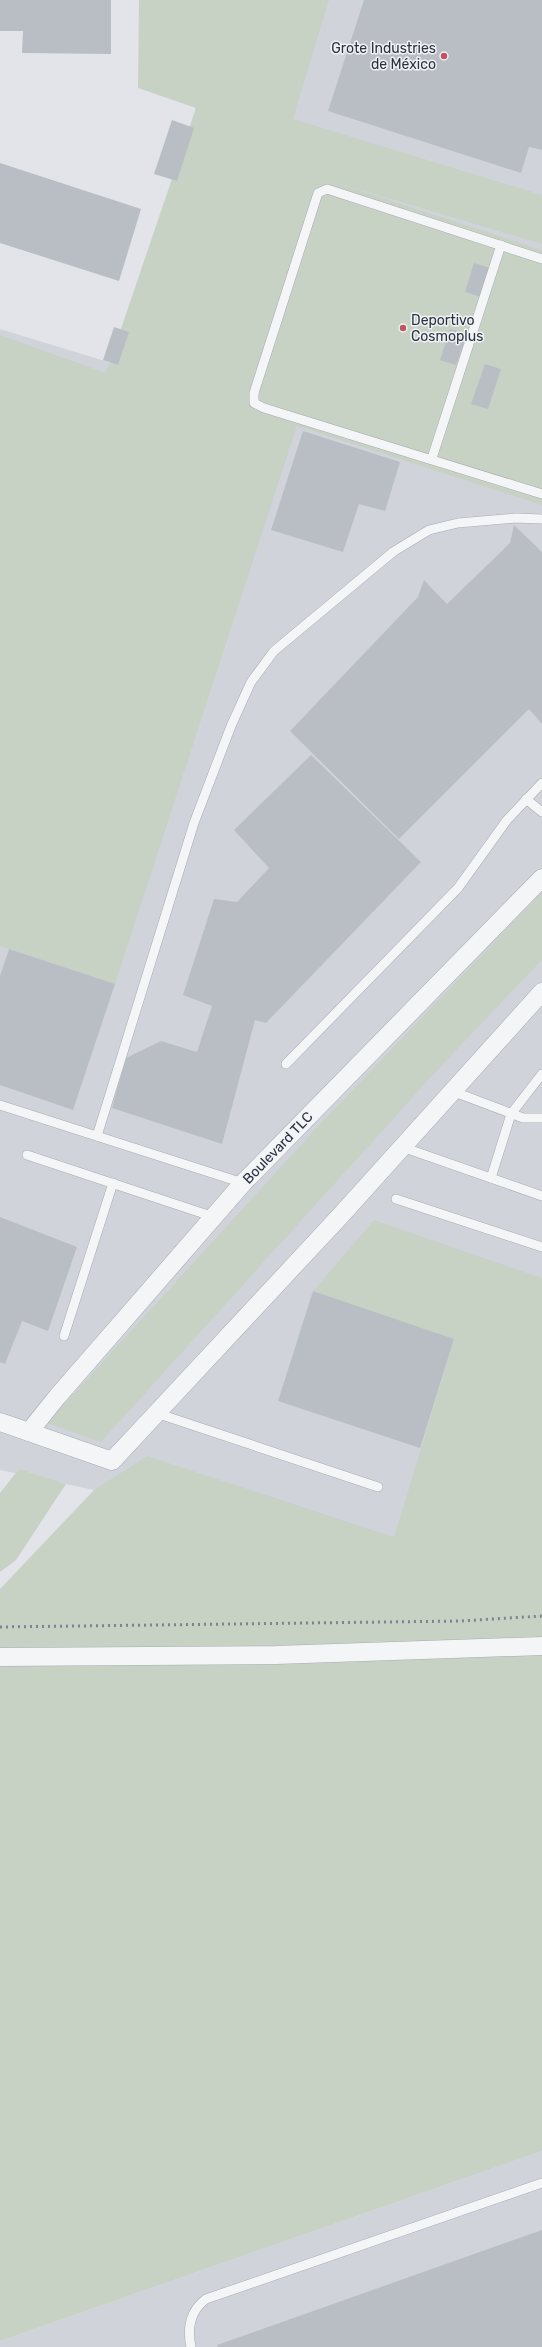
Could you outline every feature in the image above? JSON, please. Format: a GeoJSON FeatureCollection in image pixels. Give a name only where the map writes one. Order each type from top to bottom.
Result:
{"type":"FeatureCollection","features":[{"type":"Feature","properties":{"kind":"street","name":"Boulevard TLC"},"geometry":{"type":"LineString","coordinates":[[29,1432],[57,1397],[243,1183],[542,878]]}},
{"type":"Feature","properties":{"kind":"street"},"geometry":{"type":"LineString","coordinates":[[0,1422],[112,1461],[402,1147],[542,992]]}},
{"type":"Feature","properties":{"kind":"street"},"geometry":{"type":"LineString","coordinates":[[0,1657],[276,1655],[542,1646]]}},
{"type":"Feature","properties":{"kind":"lane"},"geometry":{"type":"LineString","coordinates":[[542,259],[327,188],[318,193],[254,393],[254,403],[264,408],[432,458],[542,494]]}},
{"type":"Feature","properties":{"kind":"lane"},"geometry":{"type":"LineString","coordinates":[[432,458],[501,245]]}},
{"type":"Feature","properties":{"kind":"lane"},"geometry":{"type":"LineString","coordinates":[[97,1136],[194,823],[231,726],[251,682],[274,651],[393,552],[429,530],[458,523],[516,518],[542,519]]}},
{"type":"Feature","properties":{"kind":"lane"},"geometry":{"type":"LineString","coordinates":[[286,1064],[458,888],[507,820],[542,783]]}},
{"type":"Feature","properties":{"kind":"lane"},"geometry":{"type":"LineString","coordinates":[[526,799],[542,812]]}},
{"type":"Feature","properties":{"kind":"lane"},"geometry":{"type":"LineString","coordinates":[[491,1178],[511,1114],[542,1074]]}},
{"type":"Feature","properties":{"kind":"lane"},"geometry":{"type":"LineString","coordinates":[[452,1091],[523,1118],[542,1118]]}},
{"type":"Feature","properties":{"kind":"lane"},"geometry":{"type":"LineString","coordinates":[[0,1105],[243,1183]]}},
{"type":"Feature","properties":{"kind":"lane"},"geometry":{"type":"LineString","coordinates":[[402,1147],[542,1196]]}},
{"type":"Feature","properties":{"kind":"lane"},"geometry":{"type":"LineString","coordinates":[[27,1155],[214,1217]]}},
{"type":"Feature","properties":{"kind":"lane"},"geometry":{"type":"LineString","coordinates":[[64,1336],[113,1183]]}},
{"type":"Feature","properties":{"kind":"lane"},"geometry":{"type":"LineString","coordinates":[[396,1199],[542,1247]]}},
{"type":"Feature","properties":{"kind":"lane"},"geometry":{"type":"LineString","coordinates":[[156,1413],[378,1487]]}},
{"type":"Feature","properties":{"kind":"lane"},"geometry":{"type":"LineString","coordinates":[[191,2347],[191,2318],[196,2306],[206,2299],[542,2182]]}},
{"type":"Feature","properties":{"kind":"shaded area"},"geometry":{"type":"Polygon","coordinates":[[[203,0],[542,0],[542,1557],[351,1578],[94,1490],[0,1470],[0,329],[118,365],[194,128],[203,0]]]}},
{"type":"Feature","properties":{"kind":"shaded area"},"geometry":{"type":"Polygon","coordinates":[[[542,2151],[542,2347],[0,2347],[0,2341],[542,2151]]]}},
{"type":"Feature","properties":{"kind":"green space"},"geometry":{"type":"Polygon","coordinates":[[[139,0],[329,0],[293,119],[542,195],[542,244],[334,182],[542,250],[542,505],[297,426],[115,984],[0,946],[0,335],[106,373],[196,108],[138,88],[139,0]]]}},
{"type":"Feature","properties":{"kind":"green space"},"geometry":{"type":"Polygon","coordinates":[[[542,892],[542,960],[442,1065],[101,1442],[47,1423],[320,1124],[542,892]]]}},
{"type":"Feature","properties":{"kind":"green space"},"geometry":{"type":"Polygon","coordinates":[[[374,1220],[542,1278],[542,2151],[0,2341],[0,1589],[94,1490],[147,1456],[394,1537],[454,1340],[313,1291],[374,1220]]]}},
{"type":"Feature","properties":{"kind":"green space"},"geometry":{"type":"Polygon","coordinates":[[[19,1469],[66,1484],[16,1560],[0,1572],[0,1493],[19,1469]]]}},
{"type":"Feature","properties":{"kind":"building"},"geometry":{"type":"Polygon","coordinates":[[[0,0],[111,0],[111,54],[22,53],[23,31],[0,31],[0,0]]]}},
{"type":"Feature","properties":{"kind":"building","name":"Grote Industries de México"},"geometry":{"type":"Polygon","coordinates":[[[364,0],[542,0],[542,150],[529,147],[521,173],[328,111],[364,0]]]}},
{"type":"Feature","properties":{"kind":"building"},"geometry":{"type":"Polygon","coordinates":[[[172,120],[194,128],[177,181],[154,174],[172,120]]]}},
{"type":"Feature","properties":{"kind":"building"},"geometry":{"type":"Polygon","coordinates":[[[0,163],[141,209],[119,281],[0,243],[0,163]]]}},
{"type":"Feature","properties":{"kind":"building"},"geometry":{"type":"Polygon","coordinates":[[[474,263],[493,269],[484,298],[465,292],[474,263]]]}},
{"type":"Feature","properties":{"kind":"building"},"geometry":{"type":"Polygon","coordinates":[[[114,327],[129,332],[118,365],[103,360],[114,327]]]}},
{"type":"Feature","properties":{"kind":"building"},"geometry":{"type":"Polygon","coordinates":[[[450,329],[467,334],[456,365],[440,360],[450,329]]]}},
{"type":"Feature","properties":{"kind":"building"},"geometry":{"type":"Polygon","coordinates":[[[485,364],[501,369],[488,409],[471,404],[485,364]]]}},
{"type":"Feature","properties":{"kind":"building"},"geometry":{"type":"Polygon","coordinates":[[[303,431],[400,462],[385,511],[359,504],[343,552],[271,530],[303,431]]]}},
{"type":"Feature","properties":{"kind":"building"},"geometry":{"type":"Polygon","coordinates":[[[514,525],[542,552],[542,724],[529,709],[399,839],[290,731],[418,597],[424,580],[447,604],[510,543],[514,525]]]}},
{"type":"Feature","properties":{"kind":"building"},"geometry":{"type":"Polygon","coordinates":[[[311,755],[421,862],[266,1023],[255,1020],[222,1144],[112,1108],[126,1058],[161,1041],[197,1052],[212,1006],[183,995],[214,899],[237,902],[269,868],[234,830],[311,755]]]}},
{"type":"Feature","properties":{"kind":"building"},"geometry":{"type":"Polygon","coordinates":[[[9,949],[115,984],[73,1110],[0,1085],[0,976],[9,949]]]}},
{"type":"Feature","properties":{"kind":"building"},"geometry":{"type":"Polygon","coordinates":[[[0,1217],[77,1247],[48,1331],[22,1321],[5,1364],[0,1362],[0,1217]]]}},
{"type":"Feature","properties":{"kind":"building"},"geometry":{"type":"Polygon","coordinates":[[[313,1291],[454,1339],[420,1448],[278,1401],[313,1291]]]}},
{"type":"Feature","properties":{"kind":"building"},"geometry":{"type":"Polygon","coordinates":[[[542,2230],[542,2347],[218,2347],[217,2345],[542,2230]]]}},
{"type":"Feature","properties":{"kind":"railway"},"geometry":{"type":"LineString","coordinates":[[0,1627],[461,1621],[542,1616]]}},
{"type":"Feature","properties":{"kind":"place","name":"Grote Industries de México"},"geometry":{"type":"Point","coordinates":[444,56]}},
{"type":"Feature","properties":{"kind":"place","name":"Deportivo Cosmoplus"},"geometry":{"type":"Point","coordinates":[403,328]}}]}
